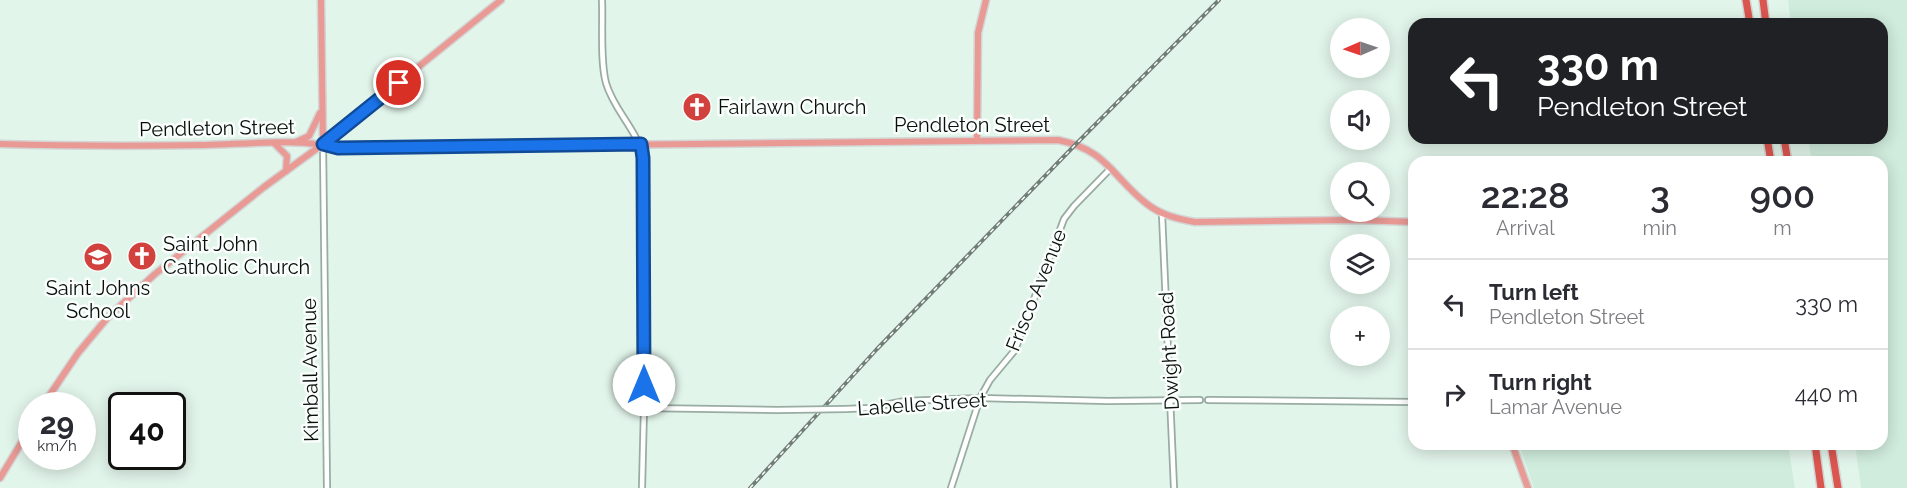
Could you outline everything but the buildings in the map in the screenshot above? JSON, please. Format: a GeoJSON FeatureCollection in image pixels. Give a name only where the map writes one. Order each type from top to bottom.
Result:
{"type":"FeatureCollection","features":[{"type":"Feature","properties":{"kind":"highway"},"geometry":{"type":"LineString","coordinates":[[1746,0],[1749,18]]}},
{"type":"Feature","properties":{"kind":"highway"},"geometry":{"type":"LineString","coordinates":[[1762,0],[1765,18]]}},
{"type":"Feature","properties":{"kind":"highway"},"geometry":{"type":"LineString","coordinates":[[1816,450],[1821,488]]}},
{"type":"Feature","properties":{"kind":"highway"},"geometry":{"type":"LineString","coordinates":[[1832,450],[1838,488]]}},
{"type":"Feature","properties":{"kind":"main road","name":"Kimball Avenue"},"geometry":{"type":"LineString","coordinates":[[321,0],[323,144]]}},
{"type":"Feature","properties":{"kind":"main road"},"geometry":{"type":"LineString","coordinates":[[52,392],[78,353],[119,308],[155,274],[323,144],[501,0]]}},
{"type":"Feature","properties":{"kind":"main road"},"geometry":{"type":"LineString","coordinates":[[977,140],[978,33],[986,0]]}},
{"type":"Feature","properties":{"kind":"main road"},"geometry":{"type":"LineString","coordinates":[[290,144],[309,136],[323,106]]}},
{"type":"Feature","properties":{"kind":"main road","name":"Pendleton Street"},"geometry":{"type":"LineString","coordinates":[[0,144],[132,146],[275,143],[323,144],[338,148],[1058,140],[1094,152],[1146,204],[1162,214],[1195,222],[1355,220],[1408,222]]}},
{"type":"Feature","properties":{"kind":"main road"},"geometry":{"type":"LineString","coordinates":[[275,143],[287,156],[286,171]]}},
{"type":"Feature","properties":{"kind":"main road"},"geometry":{"type":"LineString","coordinates":[[0,478],[18,448]]}},
{"type":"Feature","properties":{"kind":"main road"},"geometry":{"type":"LineString","coordinates":[[1514,450],[1528,488]]}},
{"type":"Feature","properties":{"kind":"street"},"geometry":{"type":"LineString","coordinates":[[602,0],[606,82],[613,101],[641,144],[643,158],[642,488]]}},
{"type":"Feature","properties":{"kind":"street","name":"Kimball Avenue"},"geometry":{"type":"LineString","coordinates":[[323,144],[327,488]]}},
{"type":"Feature","properties":{"kind":"street","name":"Frisco Avenue"},"geometry":{"type":"LineString","coordinates":[[951,488],[980,398],[990,380],[1015,350],[1064,219],[1112,168]]}},
{"type":"Feature","properties":{"kind":"street","name":"Dwight Road"},"geometry":{"type":"LineString","coordinates":[[1162,214],[1174,488]]}},
{"type":"Feature","properties":{"kind":"street","name":"Labelle Street"},"geometry":{"type":"LineString","coordinates":[[644,408],[846,409],[868,408],[905,401],[980,398],[1200,400]]}},
{"type":"Feature","properties":{"kind":"street"},"geometry":{"type":"LineString","coordinates":[[1208,400],[1408,402]]}},
{"type":"Feature","properties":{"kind":"shaded area"},"geometry":{"type":"Polygon","coordinates":[[[1788,0],[1907,0],[1907,488],[1861,488],[1856,450],[1888,450],[1888,156],[1811,156],[1809,144],[1888,144],[1888,18],[1790,18],[1788,0]]]}},
{"type":"Feature","properties":{"kind":"shaded area"},"geometry":{"type":"Polygon","coordinates":[[[1521,450],[1789,450],[1795,488],[1534,488],[1521,450]]]}},
{"type":"Feature","properties":{"kind":"railway"},"geometry":{"type":"LineString","coordinates":[[750,488],[877,349],[1219,0]]}},
{"type":"Feature","properties":{"kind":"place","name":"Fairlawn Church"},"geometry":{"type":"Point","coordinates":[697,107]}},
{"type":"Feature","properties":{"kind":"place","name":"Saint John Catholic Church"},"geometry":{"type":"Point","coordinates":[142,256]}},
{"type":"Feature","properties":{"kind":"place","name":"Saint Johns School"},"geometry":{"type":"Point","coordinates":[98,257]}},
{"type":"Feature","properties":{"kind":"route"},"geometry":{"type":"LineString","coordinates":[[399,83],[323,144],[338,148],[641,144],[643,158],[644,385]]}}]}
